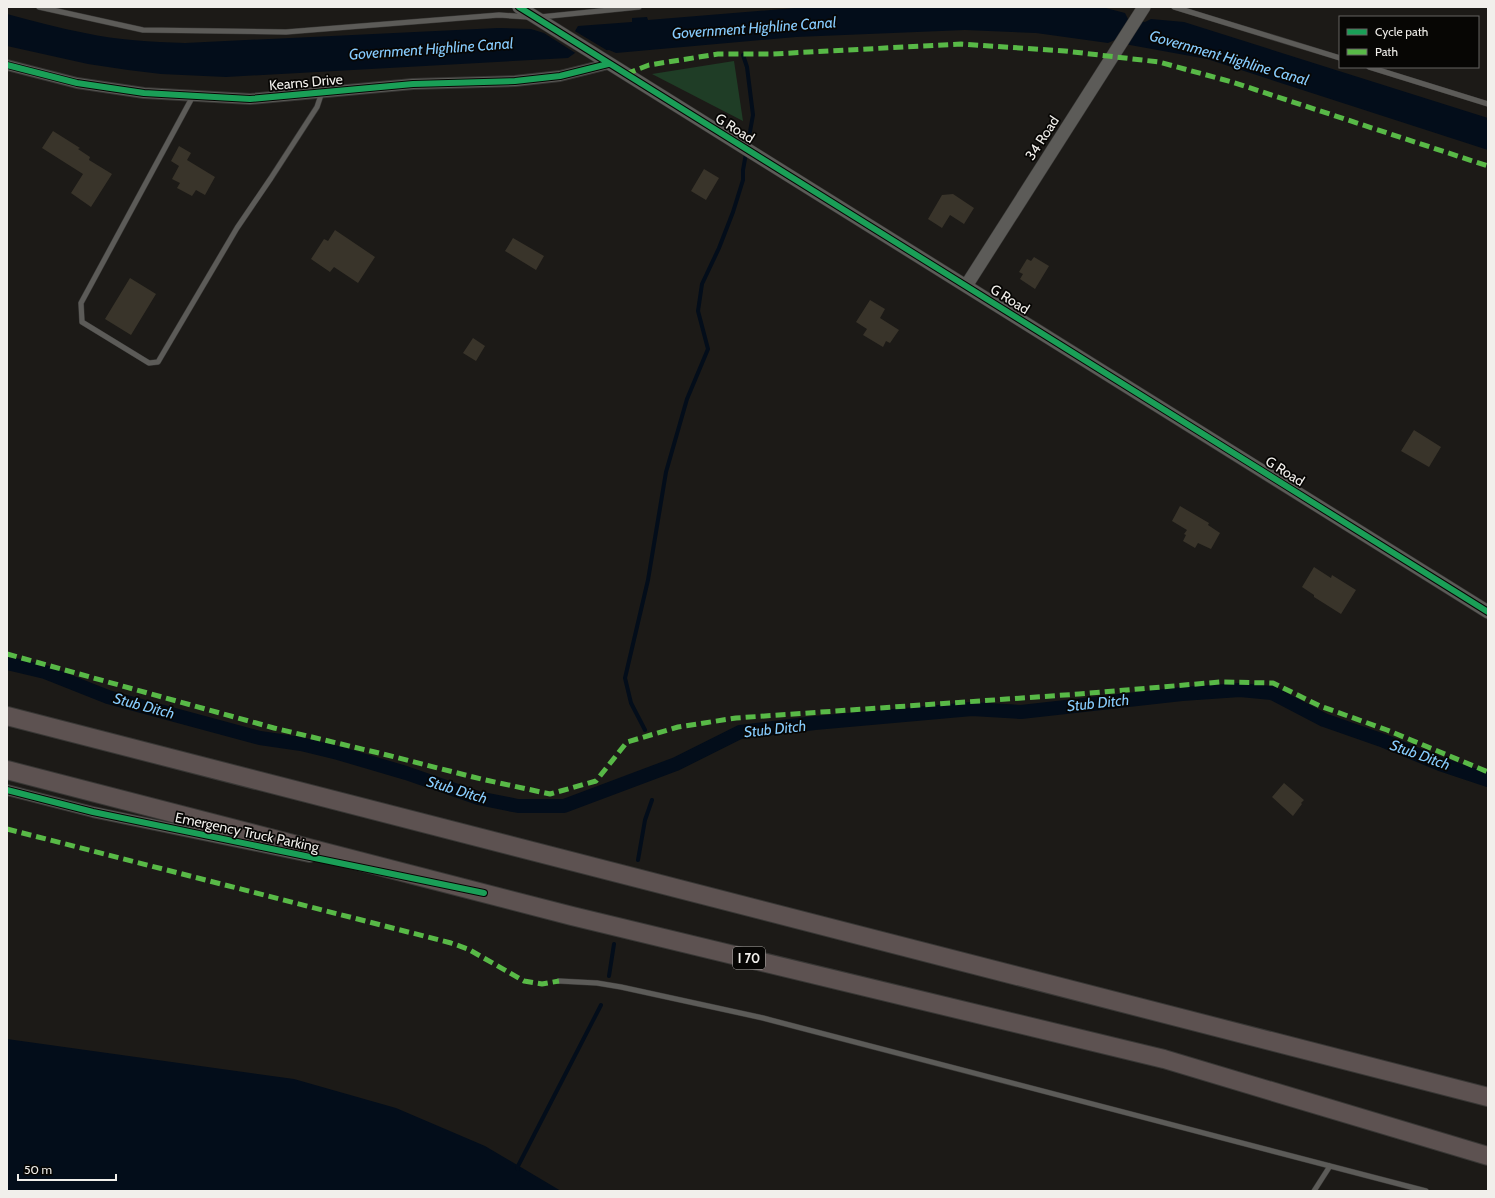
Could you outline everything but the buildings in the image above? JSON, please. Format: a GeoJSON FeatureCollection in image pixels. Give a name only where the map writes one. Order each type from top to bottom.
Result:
{"type":"FeatureCollection","features":[{"type":"Feature","properties":{"kind":"highway"},"geometry":{"type":"LineString","coordinates":[[7,716],[1488,1097]]}},
{"type":"Feature","properties":{"kind":"highway","name":"I 70"},"geometry":{"type":"LineString","coordinates":[[7,770],[587,920],[1164,1059],[1488,1156]]}},
{"type":"Feature","properties":{"kind":"street","name":"G Road"},"geometry":{"type":"LineString","coordinates":[[518,7],[1488,612]]}},
{"type":"Feature","properties":{"kind":"street","name":"34 Road"},"geometry":{"type":"LineString","coordinates":[[966,286],[1144,7]]}},
{"type":"Feature","properties":{"kind":"street","name":"Kearns Drive"},"geometry":{"type":"LineString","coordinates":[[7,65],[77,83],[144,92],[250,99],[413,84],[515,81],[560,76],[608,64]]}},
{"type":"Feature","properties":{"kind":"street","name":"Emergency Truck Parking"},"geometry":{"type":"LineString","coordinates":[[7,790],[93,812],[484,893]]}},
{"type":"Feature","properties":{"kind":"lane"},"geometry":{"type":"LineString","coordinates":[[39,7],[143,30],[286,32],[499,16],[535,17],[639,7]]}},
{"type":"Feature","properties":{"kind":"lane"},"geometry":{"type":"LineString","coordinates":[[1174,7],[1339,58]]}},
{"type":"Feature","properties":{"kind":"lane"},"geometry":{"type":"LineString","coordinates":[[1372,68],[1488,104]]}},
{"type":"Feature","properties":{"kind":"lane"},"geometry":{"type":"LineString","coordinates":[[194,96],[81,303],[82,322],[149,363],[158,362],[237,228],[317,107],[322,92]]}},
{"type":"Feature","properties":{"kind":"lane"},"geometry":{"type":"LineString","coordinates":[[559,981],[597,983],[621,987],[763,1018],[1426,1191]]}},
{"type":"Feature","properties":{"kind":"lane"},"geometry":{"type":"LineString","coordinates":[[1314,1191],[1330,1166]]}},
{"type":"Feature","properties":{"kind":"green space"},"geometry":{"type":"Polygon","coordinates":[[[734,61],[743,121],[652,74],[734,61]]]}},
{"type":"Feature","properties":{"kind":"water","name":"Government Highline Canal"},"geometry":{"type":"Polygon","coordinates":[[[807,7],[1102,7],[1125,13],[1128,19],[1145,22],[1151,19],[1184,22],[1488,118],[1488,150],[1207,59],[1130,45],[1115,40],[1108,43],[1036,33],[965,30],[796,37],[616,53],[609,50],[575,53],[568,58],[226,77],[161,74],[128,70],[88,64],[7,46],[7,14],[56,27],[97,35],[135,40],[185,43],[498,28],[531,29],[544,33],[575,31],[578,26],[632,22],[632,18],[647,17],[648,20],[807,7]]]}},
{"type":"Feature","properties":{"kind":"water"},"geometry":{"type":"Polygon","coordinates":[[[7,1039],[294,1079],[396,1108],[485,1146],[561,1191],[7,1191],[7,1039]]]}},
{"type":"Feature","properties":{"kind":"pier"},"geometry":{"type":"Polygon","coordinates":[[[573,30],[608,51],[577,54],[544,33],[573,30]]]}},
{"type":"Feature","properties":{"kind":"waterway"},"geometry":{"type":"LineString","coordinates":[[645,730],[631,703],[625,678],[648,580],[666,472],[687,399],[708,349],[698,311],[702,284],[719,248],[733,212],[743,180],[743,170],[753,115],[747,67],[743,55]]}},
{"type":"Feature","properties":{"kind":"waterway","name":"Stub Ditch"},"geometry":{"type":"LineString","coordinates":[[7,663],[45,672],[108,697],[260,738],[301,744],[338,753],[406,773],[478,798],[518,806],[564,806],[676,764],[740,732],[815,723],[972,709],[1021,712],[1182,694],[1240,690],[1272,693],[1324,720],[1384,741],[1440,764],[1488,780]]}},
{"type":"Feature","properties":{"kind":"waterway"},"geometry":{"type":"LineString","coordinates":[[638,860],[645,820],[652,800]]}},
{"type":"Feature","properties":{"kind":"waterway"},"geometry":{"type":"LineString","coordinates":[[609,976],[614,944]]}},
{"type":"Feature","properties":{"kind":"waterway"},"geometry":{"type":"LineString","coordinates":[[518,1169],[517,1168],[601,1005]]}},
{"type":"Feature","properties":{"kind":"marked path"},"geometry":{"type":"LineString","coordinates":[[626,74],[649,65],[718,54],[772,54],[961,44],[1065,51],[1159,62],[1232,82],[1488,166]]}},
{"type":"Feature","properties":{"kind":"marked path"},"geometry":{"type":"LineString","coordinates":[[7,654],[274,728],[481,779],[550,794],[596,781],[627,742],[678,727],[736,718],[1079,694],[1220,682],[1273,683],[1320,706],[1387,730],[1488,772]]}},
{"type":"Feature","properties":{"kind":"marked path"},"geometry":{"type":"LineString","coordinates":[[7,829],[451,943],[468,949],[524,981],[542,984],[559,981]]}},
{"type":"Feature","properties":{"kind":"cycle path"},"geometry":{"type":"LineString","coordinates":[[519,7],[1488,612]]}},
{"type":"Feature","properties":{"kind":"cycle path"},"geometry":{"type":"LineString","coordinates":[[7,65],[77,83],[144,93],[250,99],[413,84],[515,81],[560,76],[608,64]]}},
{"type":"Feature","properties":{"kind":"cycle path"},"geometry":{"type":"LineString","coordinates":[[7,790],[93,812],[484,893]]}}]}
